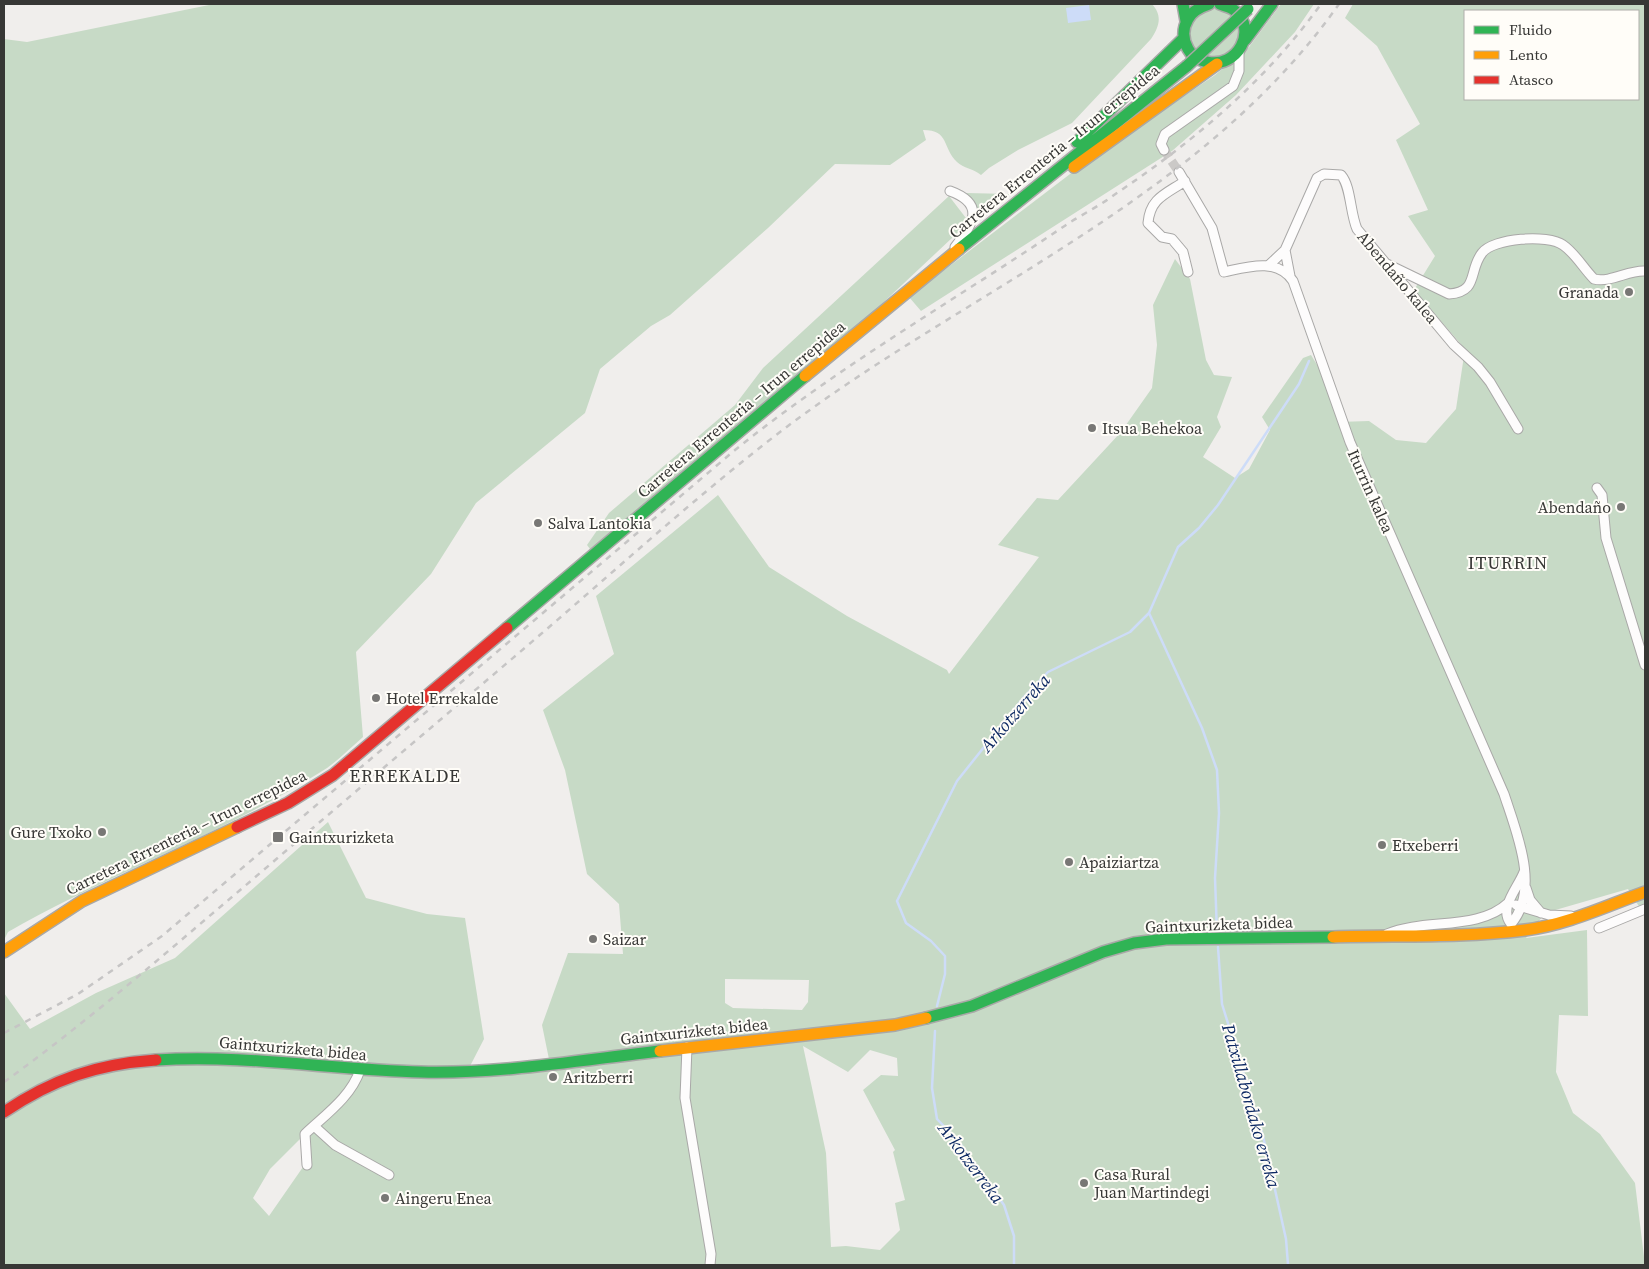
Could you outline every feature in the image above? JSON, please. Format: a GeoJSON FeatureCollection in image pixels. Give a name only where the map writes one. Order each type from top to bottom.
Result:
{"type":"FeatureCollection","features":[{"type":"Feature","properties":{"kind":"main road"},"geometry":{"type":"LineString","coordinates":[[1183,4],[1186,21],[1184,38],[1187,48],[1196,58],[1208,64],[1220,64]]}},
{"type":"Feature","properties":{"kind":"main road"},"geometry":{"type":"LineString","coordinates":[[1186,21],[1194,10],[1207,4]]}},
{"type":"Feature","properties":{"kind":"main road"},"geometry":{"type":"LineString","coordinates":[[1220,4],[1229,6],[1241,18],[1245,28],[1245,40]]}},
{"type":"Feature","properties":{"kind":"main road"},"geometry":{"type":"LineString","coordinates":[[998,216],[1014,211],[1238,53],[1245,40],[1272,4]]}},
{"type":"Feature","properties":{"kind":"main road","name":"Carretera Errenteria – Irun errepidea"},"geometry":{"type":"LineString","coordinates":[[4,952],[52,918],[88,898],[288,803],[327,779],[998,216],[1187,66],[1250,6]]}},
{"type":"Feature","properties":{"kind":"main road"},"geometry":{"type":"LineString","coordinates":[[1019,200],[1022,191],[1091,130],[1184,38]]}},
{"type":"Feature","properties":{"kind":"main road","name":"Gaintxurizketa bidea"},"geometry":{"type":"LineString","coordinates":[[1384,936],[1424,937],[1526,930],[1577,916],[1645,892]]}},
{"type":"Feature","properties":{"kind":"main road","name":"Gaintxurizketa bidea"},"geometry":{"type":"LineString","coordinates":[[4,1112],[64,1079],[88,1071],[118,1065],[214,1058],[360,1070],[422,1073],[469,1072],[918,1021],[972,1006],[1103,952],[1134,943],[1166,939],[1269,940],[1384,936],[1577,916]]}},
{"type":"Feature","properties":{"kind":"main road","name":"Gaintxurizketa bidea"},"geometry":{"type":"LineString","coordinates":[[1471,934],[1482,930],[1504,928],[1512,924],[1526,930]]}},
{"type":"Feature","properties":{"kind":"street"},"geometry":{"type":"LineString","coordinates":[[1164,150],[1161,144],[1165,134],[1235,82],[1239,72],[1238,53]]}},
{"type":"Feature","properties":{"kind":"street"},"geometry":{"type":"LineString","coordinates":[[1220,64],[1232,70],[1235,82]]}},
{"type":"Feature","properties":{"kind":"street"},"geometry":{"type":"LineString","coordinates":[[1180,172],[1212,228],[1224,272],[1269,265],[1280,269],[1290,276]]}},
{"type":"Feature","properties":{"kind":"street","name":"Abendaño kalea"},"geometry":{"type":"LineString","coordinates":[[1285,250],[1317,178],[1324,174],[1333,173],[1341,175],[1346,181],[1350,208],[1357,228],[1454,344],[1478,367],[1490,382],[1518,429]]}},
{"type":"Feature","properties":{"kind":"street"},"geometry":{"type":"LineString","coordinates":[[1185,181],[1156,201],[1149,210],[1148,223],[1162,236],[1172,239],[1183,252],[1188,272]]}},
{"type":"Feature","properties":{"kind":"street"},"geometry":{"type":"LineString","coordinates":[[944,261],[973,220],[973,208],[969,200],[950,191]]}},
{"type":"Feature","properties":{"kind":"street"},"geometry":{"type":"LineString","coordinates":[[1385,262],[1449,294],[1460,293],[1468,287],[1482,252],[1493,244],[1534,238],[1549,239],[1561,243],[1594,279],[1602,281],[1638,270],[1645,271]]}},
{"type":"Feature","properties":{"kind":"street"},"geometry":{"type":"LineString","coordinates":[[1269,265],[1285,250]]}},
{"type":"Feature","properties":{"kind":"street","name":"Iturrin kalea"},"geometry":{"type":"LineString","coordinates":[[1285,250],[1290,276],[1350,442],[1504,794],[1516,832],[1530,900],[1541,913]]}},
{"type":"Feature","properties":{"kind":"street"},"geometry":{"type":"LineString","coordinates":[[1597,488],[1602,495],[1606,538],[1645,665]]}},
{"type":"Feature","properties":{"kind":"street"},"geometry":{"type":"LineString","coordinates":[[1512,924],[1506,915],[1508,903],[1524,872]]}},
{"type":"Feature","properties":{"kind":"street","name":"Iturrin kalea"},"geometry":{"type":"LineString","coordinates":[[1512,924],[1521,907],[1525,882]]}},
{"type":"Feature","properties":{"kind":"street"},"geometry":{"type":"LineString","coordinates":[[1508,903],[1541,913],[1577,916]]}},
{"type":"Feature","properties":{"kind":"street"},"geometry":{"type":"LineString","coordinates":[[1384,936],[1414,926],[1482,918],[1494,914],[1508,903]]}},
{"type":"Feature","properties":{"kind":"street"},"geometry":{"type":"LineString","coordinates":[[1599,928],[1645,909]]}},
{"type":"Feature","properties":{"kind":"street"},"geometry":{"type":"LineString","coordinates":[[687,1047],[685,1098],[711,1254],[710,1265]]}},
{"type":"Feature","properties":{"kind":"street"},"geometry":{"type":"LineString","coordinates":[[306,1165],[306,1134],[348,1093],[356,1081],[360,1070]]}},
{"type":"Feature","properties":{"kind":"street"},"geometry":{"type":"LineString","coordinates":[[314,1126],[335,1145],[389,1175]]}},
{"type":"Feature","properties":{"kind":"green space"},"geometry":{"type":"Polygon","coordinates":[[[214,4],[1152,4],[1158,13],[1159,22],[1151,39],[1072,123],[1018,150],[981,175],[962,166],[952,157],[942,136],[932,131],[923,130],[926,140],[890,165],[835,164],[768,228],[670,315],[651,326],[600,369],[585,413],[476,503],[431,574],[356,652],[363,737],[331,765],[281,795],[243,816],[46,911],[8,932],[4,940],[4,39],[27,42],[214,4]]]}},
{"type":"Feature","properties":{"kind":"green space"},"geometry":{"type":"Polygon","coordinates":[[[1281,4],[1314,4],[1295,32],[1236,95],[1172,151],[921,311],[909,297],[1074,171],[1215,75],[1249,47],[1281,4]]]}},
{"type":"Feature","properties":{"kind":"green space"},"geometry":{"type":"Polygon","coordinates":[[[1353,4],[1645,4],[1645,905],[1640,908],[1628,889],[1545,913],[1526,938],[1587,930],[1588,1016],[1559,1015],[1556,1072],[1573,1113],[1600,1134],[1635,1183],[1645,1265],[4,1265],[4,1115],[11,1100],[4,1104],[4,993],[30,1029],[96,993],[175,958],[328,822],[366,898],[427,914],[465,918],[484,1039],[468,1070],[551,1069],[542,1025],[568,953],[623,954],[619,904],[587,874],[565,770],[543,710],[614,654],[596,596],[718,495],[769,567],[847,616],[947,670],[949,674],[1039,557],[998,545],[1037,498],[1058,500],[1121,432],[1152,388],[1157,345],[1153,305],[1175,259],[1190,279],[1206,360],[1214,375],[1232,377],[1217,417],[1221,427],[1203,457],[1235,478],[1249,469],[1270,430],[1262,417],[1303,358],[1311,355],[1319,368],[1338,422],[1369,421],[1396,440],[1426,443],[1456,409],[1465,349],[1414,290],[1435,256],[1408,216],[1428,210],[1396,140],[1420,124],[1377,46],[1345,18],[1353,4]],[[725,979],[725,1003],[733,1008],[802,1010],[808,1002],[809,980],[725,979]],[[803,1046],[826,1153],[831,1247],[846,1246],[880,1250],[900,1230],[895,1203],[905,1200],[893,1152],[895,1150],[863,1090],[881,1075],[898,1076],[897,1058],[870,1050],[848,1072],[803,1046]],[[302,1137],[270,1169],[253,1198],[269,1216],[303,1167],[302,1137]]]}},
{"type":"Feature","properties":{"kind":"green space"},"geometry":{"type":"Polygon","coordinates":[[[1214,9],[1232,16],[1239,34],[1232,52],[1214,59],[1196,52],[1189,34],[1196,16],[1214,9]]]}},
{"type":"Feature","properties":{"kind":"green space"},"geometry":{"type":"Polygon","coordinates":[[[966,193],[1010,194],[975,222],[977,213],[975,206],[966,193]]]}},
{"type":"Feature","properties":{"kind":"green space"},"geometry":{"type":"Polygon","coordinates":[[[949,196],[969,222],[853,331],[590,549],[587,545],[609,513],[735,405],[763,368],[949,196]]]}},
{"type":"Feature","properties":{"kind":"water"},"geometry":{"type":"Polygon","coordinates":[[[1089,5],[1091,20],[1068,23],[1066,8],[1089,5]]]}},
{"type":"Feature","properties":{"kind":"waterway","name":"Arkotzerreka"},"geometry":{"type":"LineString","coordinates":[[937,1006],[945,974],[945,956],[931,941],[906,923],[897,901],[957,781],[1024,697],[1048,672],[1130,632],[1149,613],[1178,547],[1199,528],[1218,505],[1299,384],[1309,361]]}},
{"type":"Feature","properties":{"kind":"waterway","name":"Patxillabordako erreka"},"geometry":{"type":"LineString","coordinates":[[1149,613],[1202,728],[1217,770],[1219,813],[1215,878],[1217,933]]}},
{"type":"Feature","properties":{"kind":"waterway","name":"Patxillabordako erreka"},"geometry":{"type":"LineString","coordinates":[[1218,947],[1222,1004],[1263,1136],[1286,1239],[1288,1265]]}},
{"type":"Feature","properties":{"kind":"waterway","name":"Arkotzerreka"},"geometry":{"type":"LineString","coordinates":[[935,1031],[932,1088],[937,1119],[959,1142],[1004,1205],[1014,1236],[1014,1265]]}},
{"type":"Feature","properties":{"kind":"tunnel"},"geometry":{"type":"LineString","coordinates":[[1164,150],[1179,172]]}},
{"type":"Feature","properties":{"kind":"railway"},"geometry":{"type":"LineString","coordinates":[[4,1033],[78,994],[162,936],[735,450],[774,420],[855,362],[1108,199],[1172,154],[1200,132],[1277,59],[1321,4]]}},
{"type":"Feature","properties":{"kind":"railway"},"geometry":{"type":"LineString","coordinates":[[4,1082],[94,1013],[516,656],[694,502],[780,432],[852,381],[1077,238],[1151,188],[1220,134],[1283,73],[1339,4]]}},
{"type":"Feature","properties":{"kind":"traffic: fast"},"geometry":{"type":"LineString","coordinates":[[1183,4],[1186,21]]}},
{"type":"Feature","properties":{"kind":"traffic: fast"},"geometry":{"type":"LineString","coordinates":[[1209,4],[1202,6],[1190,16],[1186,23],[1184,38],[1188,49],[1194,56],[1207,62],[1218,63],[1227,60],[1235,54],[1241,46],[1245,28],[1241,18],[1233,9],[1220,4]]}},
{"type":"Feature","properties":{"kind":"traffic: fast"},"geometry":{"type":"LineString","coordinates":[[1245,40],[1272,4]]}},
{"type":"Feature","properties":{"kind":"traffic: fast"},"geometry":{"type":"LineString","coordinates":[[1187,66],[1248,9]]}},
{"type":"Feature","properties":{"kind":"traffic: fast"},"geometry":{"type":"LineString","coordinates":[[1077,142],[1184,38]]}},
{"type":"Feature","properties":{"kind":"traffic: fast"},"geometry":{"type":"LineString","coordinates":[[959,249],[1187,66]]}},
{"type":"Feature","properties":{"kind":"traffic: fast"},"geometry":{"type":"LineString","coordinates":[[507,628],[805,376]]}},
{"type":"Feature","properties":{"kind":"traffic: fast"},"geometry":{"type":"LineString","coordinates":[[926,1018],[972,1006],[1103,952],[1134,943],[1166,939],[1333,937]]}},
{"type":"Feature","properties":{"kind":"traffic: fast"},"geometry":{"type":"LineString","coordinates":[[156,1060],[223,1059],[388,1071],[451,1072],[541,1066],[660,1051]]}},
{"type":"Feature","properties":{"kind":"traffic: slow"},"geometry":{"type":"LineString","coordinates":[[1074,167],[1217,64]]}},
{"type":"Feature","properties":{"kind":"traffic: slow"},"geometry":{"type":"LineString","coordinates":[[805,376],[959,249]]}},
{"type":"Feature","properties":{"kind":"traffic: slow"},"geometry":{"type":"LineString","coordinates":[[4,952],[82,901],[237,827]]}},
{"type":"Feature","properties":{"kind":"traffic: slow"},"geometry":{"type":"LineString","coordinates":[[1333,937],[1501,933],[1540,928],[1601,909],[1645,892]]}},
{"type":"Feature","properties":{"kind":"traffic: slow"},"geometry":{"type":"LineString","coordinates":[[660,1051],[895,1025],[926,1018]]}},
{"type":"Feature","properties":{"kind":"traffic: jam"},"geometry":{"type":"LineString","coordinates":[[237,827],[288,803],[333,775],[507,628]]}},
{"type":"Feature","properties":{"kind":"traffic: jam"},"geometry":{"type":"LineString","coordinates":[[4,1112],[22,1100],[76,1075],[114,1065],[156,1060]]}},
{"type":"Feature","properties":{"kind":"place","name":"Granada"},"geometry":{"type":"Point","coordinates":[1629,292]}},
{"type":"Feature","properties":{"kind":"place","name":"Itsua Behekoa"},"geometry":{"type":"Point","coordinates":[1092,428]}},
{"type":"Feature","properties":{"kind":"place","name":"Abendaño"},"geometry":{"type":"Point","coordinates":[1621,507]}},
{"type":"Feature","properties":{"kind":"place","name":"Salva Lantokia"},"geometry":{"type":"Point","coordinates":[538,523]}},
{"type":"Feature","properties":{"kind":"place","name":"Hotel Errekalde"},"geometry":{"type":"Point","coordinates":[376,698]}},
{"type":"Feature","properties":{"kind":"place","name":"Gure Txoko"},"geometry":{"type":"Point","coordinates":[102,832]}},
{"type":"Feature","properties":{"kind":"place","name":"Gaintxurizketa"},"geometry":{"type":"Point","coordinates":[278,837]}},
{"type":"Feature","properties":{"kind":"place","name":"Etxeberri"},"geometry":{"type":"Point","coordinates":[1382,845]}},
{"type":"Feature","properties":{"kind":"place","name":"Apaiziartza"},"geometry":{"type":"Point","coordinates":[1069,862]}},
{"type":"Feature","properties":{"kind":"place","name":"Saizar"},"geometry":{"type":"Point","coordinates":[593,939]}},
{"type":"Feature","properties":{"kind":"place","name":"Aritzberri"},"geometry":{"type":"Point","coordinates":[553,1077]}},
{"type":"Feature","properties":{"kind":"place","name":"Casa Rural Juan Martindegi"},"geometry":{"type":"Point","coordinates":[1084,1183]}},
{"type":"Feature","properties":{"kind":"place","name":"Aingeru Enea"},"geometry":{"type":"Point","coordinates":[385,1198]}},
{"type":"Feature","properties":{"kind":"district","name":"ITURRIN"},"geometry":{"type":"Point","coordinates":[1508,563]}},
{"type":"Feature","properties":{"kind":"district","name":"ERREKALDE"},"geometry":{"type":"Point","coordinates":[405,776]}}]}
